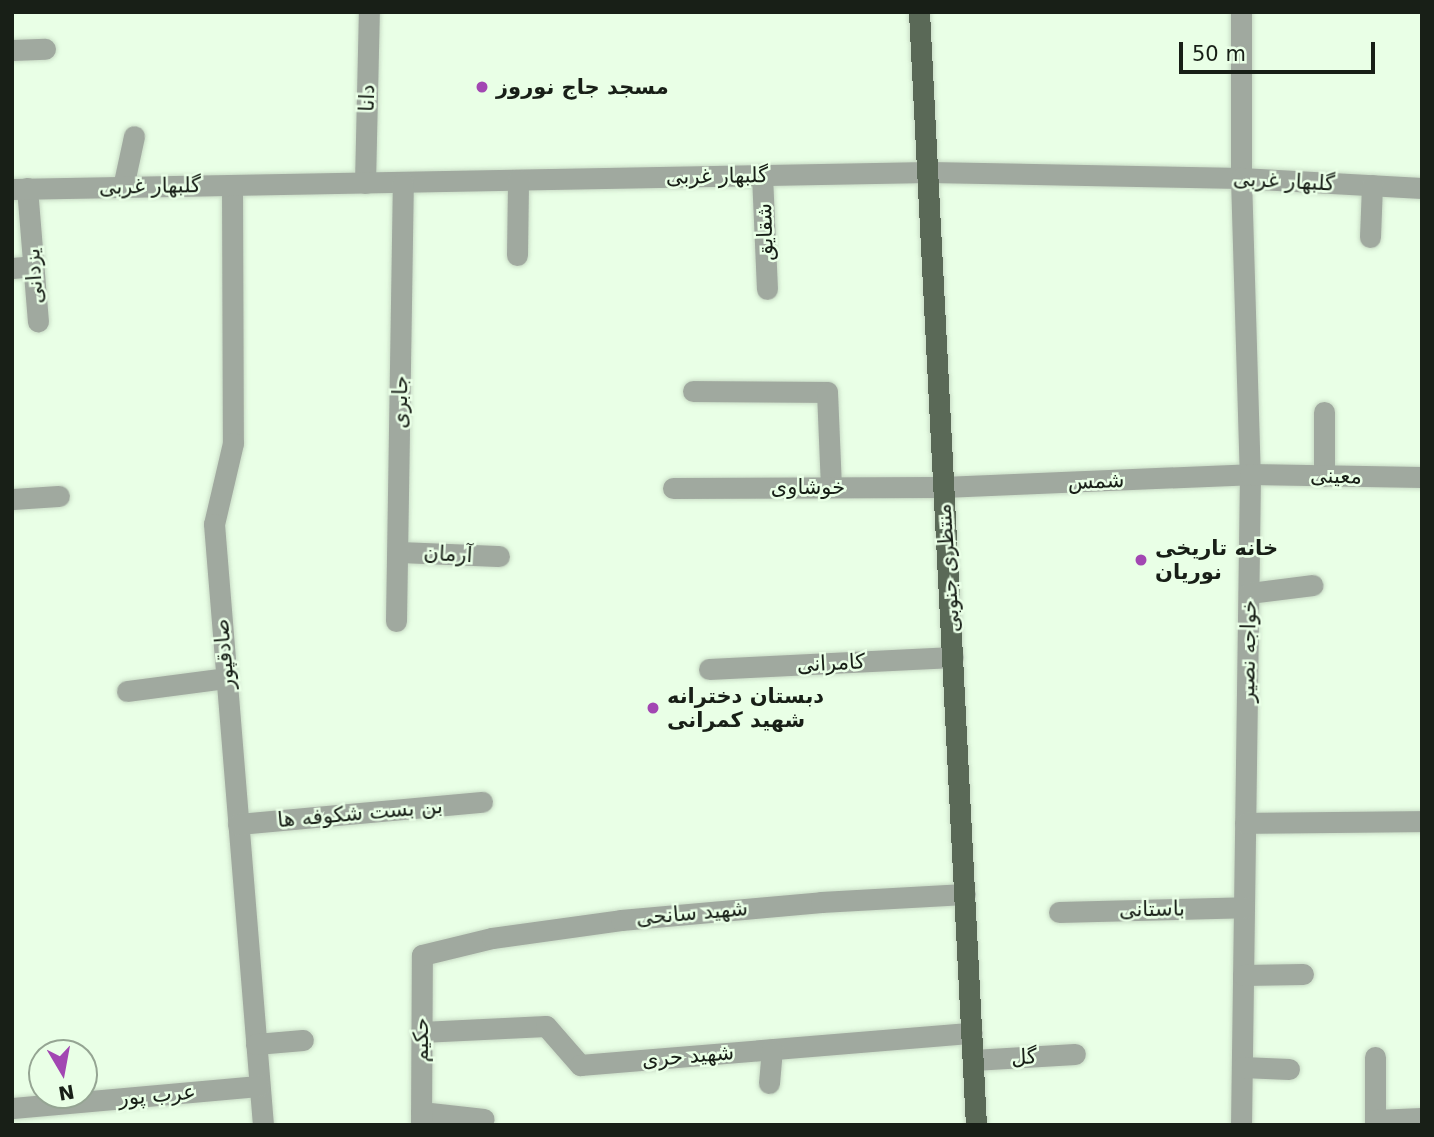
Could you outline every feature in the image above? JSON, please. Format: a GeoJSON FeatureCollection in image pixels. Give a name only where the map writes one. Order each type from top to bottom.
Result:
{"type":"FeatureCollection","features":[{"type":"Feature","properties":{"kind":"main road","name":"منتظری جنوبی"},"geometry":{"type":"LineString","coordinates":[[919,12],[976,1125]]}},
{"type":"Feature","properties":{"kind":"street"},"geometry":{"type":"LineString","coordinates":[[359,12],[369,13]]}},
{"type":"Feature","properties":{"kind":"street","name":"خواجه نصیر"},"geometry":{"type":"LineString","coordinates":[[1241,12],[1241,178],[1250,474],[1241,1125]]}},
{"type":"Feature","properties":{"kind":"street","name":"دانا"},"geometry":{"type":"LineString","coordinates":[[365,183],[369,13]]}},
{"type":"Feature","properties":{"kind":"street"},"geometry":{"type":"LineString","coordinates":[[12,50],[45,49]]}},
{"type":"Feature","properties":{"kind":"street"},"geometry":{"type":"LineString","coordinates":[[123,187],[134,136]]}},
{"type":"Feature","properties":{"kind":"street","name":"گلبهار غربی"},"geometry":{"type":"LineString","coordinates":[[20,188],[929,172],[1241,178],[1422,188]]}},
{"type":"Feature","properties":{"kind":"street","name":"شقایق"},"geometry":{"type":"LineString","coordinates":[[762,175],[767,289]]}},
{"type":"Feature","properties":{"kind":"street"},"geometry":{"type":"LineString","coordinates":[[517,255],[518,180]]}},
{"type":"Feature","properties":{"kind":"street","name":"جابری"},"geometry":{"type":"LineString","coordinates":[[396,621],[402,183]]}},
{"type":"Feature","properties":{"kind":"street","name":"صادقپور"},"geometry":{"type":"LineString","coordinates":[[232,185],[233,443],[214,524],[262,1125]]}},
{"type":"Feature","properties":{"kind":"street"},"geometry":{"type":"LineString","coordinates":[[1370,237],[1372,185]]}},
{"type":"Feature","properties":{"kind":"street","name":"یزدانی"},"geometry":{"type":"LineString","coordinates":[[20,188],[23,267],[38,322]]}},
{"type":"Feature","properties":{"kind":"street"},"geometry":{"type":"LineString","coordinates":[[693,391],[827,392],[831,487]]}},
{"type":"Feature","properties":{"kind":"street"},"geometry":{"type":"LineString","coordinates":[[1324,412],[1324,475]]}},
{"type":"Feature","properties":{"kind":"street","name":"شمس"},"geometry":{"type":"LineString","coordinates":[[943,487],[1250,474]]}},
{"type":"Feature","properties":{"kind":"street","name":"معینی"},"geometry":{"type":"LineString","coordinates":[[1250,474],[1422,477]]}},
{"type":"Feature","properties":{"kind":"street","name":"خوشاوی"},"geometry":{"type":"LineString","coordinates":[[673,488],[943,487]]}},
{"type":"Feature","properties":{"kind":"street"},"geometry":{"type":"LineString","coordinates":[[12,499],[59,496]]}},
{"type":"Feature","properties":{"kind":"street","name":"آرمان"},"geometry":{"type":"LineString","coordinates":[[398,552],[499,556]]}},
{"type":"Feature","properties":{"kind":"street"},"geometry":{"type":"LineString","coordinates":[[1249,593],[1313,585]]}},
{"type":"Feature","properties":{"kind":"street","name":"کامرانی"},"geometry":{"type":"LineString","coordinates":[[709,668],[953,657]]}},
{"type":"Feature","properties":{"kind":"street"},"geometry":{"type":"LineString","coordinates":[[127,691],[226,678]]}},
{"type":"Feature","properties":{"kind":"street","name":"بن بست شکوفه ها"},"geometry":{"type":"LineString","coordinates":[[238,824],[482,802]]}},
{"type":"Feature","properties":{"kind":"street"},"geometry":{"type":"LineString","coordinates":[[1245,823],[1422,821]]}},
{"type":"Feature","properties":{"kind":"street","name":"شهید سانحی"},"geometry":{"type":"LineString","coordinates":[[422,955],[492,938],[621,920],[821,902],[965,894]]}},
{"type":"Feature","properties":{"kind":"street","name":"باستانی"},"geometry":{"type":"LineString","coordinates":[[1059,912],[1244,907]]}},
{"type":"Feature","properties":{"kind":"street","name":"حکیم"},"geometry":{"type":"LineString","coordinates":[[421,1118],[422,955]]}},
{"type":"Feature","properties":{"kind":"street"},"geometry":{"type":"LineString","coordinates":[[1243,975],[1303,974]]}},
{"type":"Feature","properties":{"kind":"street","name":"شهید حری"},"geometry":{"type":"LineString","coordinates":[[421,1032],[546,1026],[580,1065],[972,1033]]}},
{"type":"Feature","properties":{"kind":"street"},"geometry":{"type":"LineString","coordinates":[[256,1044],[303,1040]]}},
{"type":"Feature","properties":{"kind":"street"},"geometry":{"type":"LineString","coordinates":[[769,1083],[772,1049]]}},
{"type":"Feature","properties":{"kind":"street","name":"گل"},"geometry":{"type":"LineString","coordinates":[[973,1060],[1075,1054]]}},
{"type":"Feature","properties":{"kind":"street"},"geometry":{"type":"LineString","coordinates":[[1375,1057],[1375,1122],[1422,1118]]}},
{"type":"Feature","properties":{"kind":"street"},"geometry":{"type":"LineString","coordinates":[[1242,1067],[1289,1069]]}},
{"type":"Feature","properties":{"kind":"street","name":"عرب پور"},"geometry":{"type":"LineString","coordinates":[[12,1108],[259,1086]]}},
{"type":"Feature","properties":{"kind":"street"},"geometry":{"type":"LineString","coordinates":[[421,1118],[484,1119]]}},
{"type":"Feature","properties":{"kind":"place","name":"مسجد جاج نوروز"},"geometry":{"type":"Point","coordinates":[482,87]}},
{"type":"Feature","properties":{"kind":"place","name":"خانه تاریخی نوریان"},"geometry":{"type":"Point","coordinates":[1141,560]}},
{"type":"Feature","properties":{"kind":"place","name":"دبستان دخترانه شهید کمرانی"},"geometry":{"type":"Point","coordinates":[653,708]}}]}
